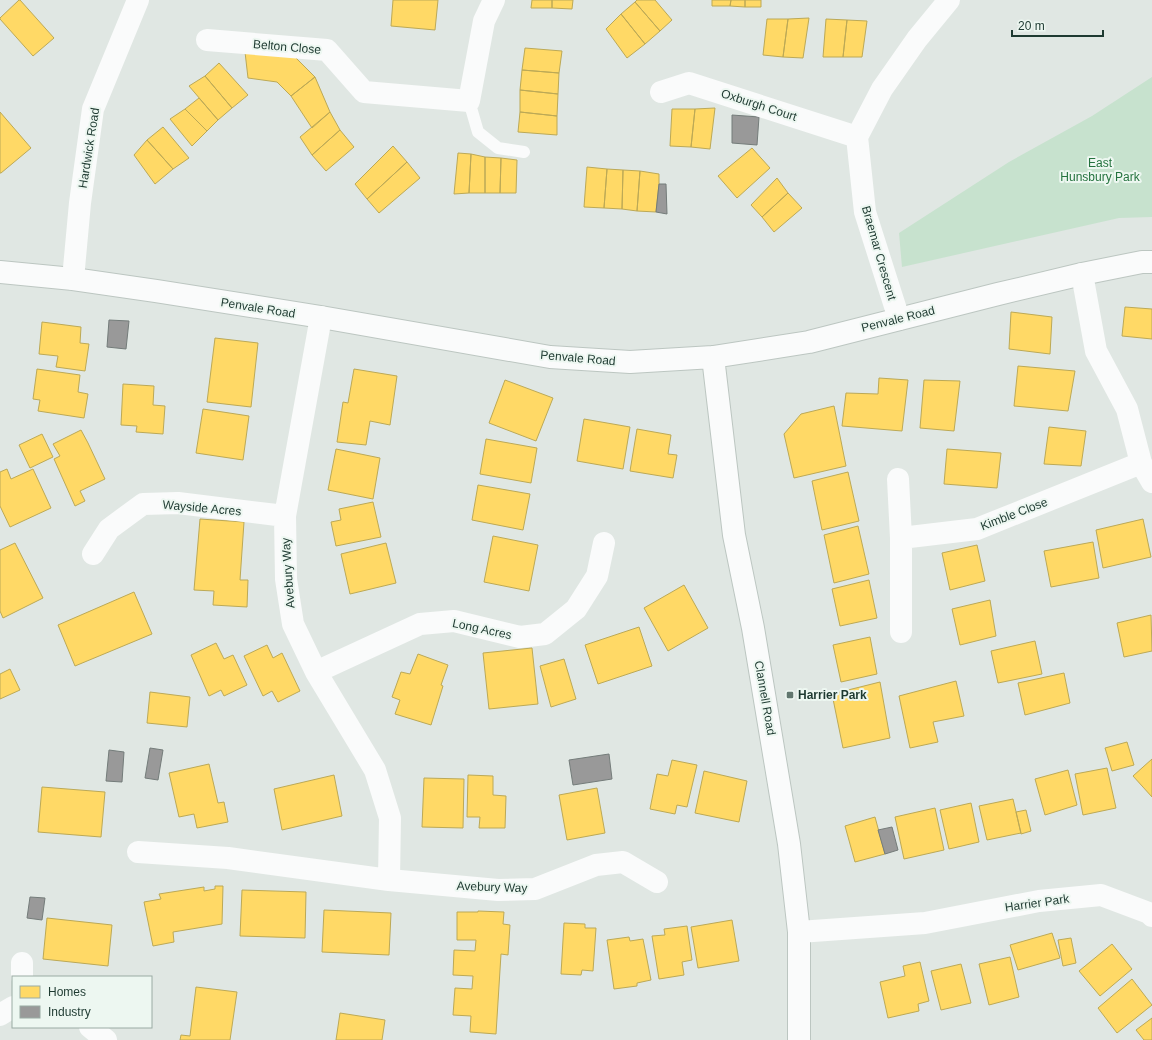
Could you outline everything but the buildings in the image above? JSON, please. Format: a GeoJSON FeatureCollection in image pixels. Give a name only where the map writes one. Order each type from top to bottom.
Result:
{"type":"FeatureCollection","features":[{"type":"Feature","properties":{"kind":"street","name":"Hardwick Road"},"geometry":{"type":"LineString","coordinates":[[73,279],[80,203],[93,110],[138,0]]}},
{"type":"Feature","properties":{"kind":"street"},"geometry":{"type":"LineString","coordinates":[[469,101],[484,21],[494,0]]}},
{"type":"Feature","properties":{"kind":"street"},"geometry":{"type":"LineString","coordinates":[[857,137],[882,89],[917,39],[949,0]]}},
{"type":"Feature","properties":{"kind":"street","name":"Belton Close"},"geometry":{"type":"LineString","coordinates":[[206,40],[327,50],[364,92],[469,101]]}},
{"type":"Feature","properties":{"kind":"street","name":"Oxburgh Court"},"geometry":{"type":"LineString","coordinates":[[662,92],[690,83],[857,137]]}},
{"type":"Feature","properties":{"kind":"street","name":"Braemar Crescent"},"geometry":{"type":"LineString","coordinates":[[857,137],[865,212],[899,319]]}},
{"type":"Feature","properties":{"kind":"street","name":"Penvale Road"},"geometry":{"type":"LineString","coordinates":[[0,272],[73,279],[321,318],[550,357],[630,362],[713,357],[809,342],[1082,274],[1142,262],[1152,262]]}},
{"type":"Feature","properties":{"kind":"street"},"geometry":{"type":"LineString","coordinates":[[1082,274],[1096,351],[1126,410],[1141,463],[1152,482]]}},
{"type":"Feature","properties":{"kind":"street","name":"Avebury Way"},"geometry":{"type":"LineString","coordinates":[[321,318],[284,516],[286,579],[293,624],[316,672],[375,770],[390,818],[389,880]]}},
{"type":"Feature","properties":{"kind":"street","name":"Clannell Road"},"geometry":{"type":"LineString","coordinates":[[713,357],[734,535],[753,628],[789,844],[799,932],[799,1040]]}},
{"type":"Feature","properties":{"kind":"street","name":"Kimble Close"},"geometry":{"type":"LineString","coordinates":[[901,538],[977,529],[1141,463]]}},
{"type":"Feature","properties":{"kind":"street"},"geometry":{"type":"LineString","coordinates":[[898,479],[901,538],[901,632]]}},
{"type":"Feature","properties":{"kind":"street","name":"Wayside Acres"},"geometry":{"type":"LineString","coordinates":[[93,554],[109,529],[143,504],[178,503],[284,516]]}},
{"type":"Feature","properties":{"kind":"street","name":"Long Acres"},"geometry":{"type":"LineString","coordinates":[[316,672],[420,624],[454,621],[520,637],[545,634],[576,609],[597,576],[604,543]]}},
{"type":"Feature","properties":{"kind":"street","name":"Avebury Way"},"geometry":{"type":"LineString","coordinates":[[138,852],[228,858],[389,880],[498,890],[535,889],[596,865],[623,862],[657,882]]}},
{"type":"Feature","properties":{"kind":"street","name":"Harrier Park"},"geometry":{"type":"LineString","coordinates":[[799,932],[925,923],[1039,901],[1101,895],[1149,913],[1152,916]]}},
{"type":"Feature","properties":{"kind":"street"},"geometry":{"type":"LineString","coordinates":[[0,1016],[12,1008]]}},
{"type":"Feature","properties":{"kind":"street"},"geometry":{"type":"LineString","coordinates":[[91,1028],[106,1040]]}},
{"type":"Feature","properties":{"kind":"lane"},"geometry":{"type":"LineString","coordinates":[[469,101],[478,132],[498,148],[524,152]]}},
{"type":"Feature","properties":{"kind":"green space","name":"East Hunsbury Park"},"geometry":{"type":"Polygon","coordinates":[[[1152,77],[1152,217],[1119,218],[902,267],[899,233],[1009,162],[1092,116],[1152,77]]]}},
{"type":"Feature","properties":{"kind":"place","name":"Harrier Park"},"geometry":{"type":"Point","coordinates":[790,695]}}]}
